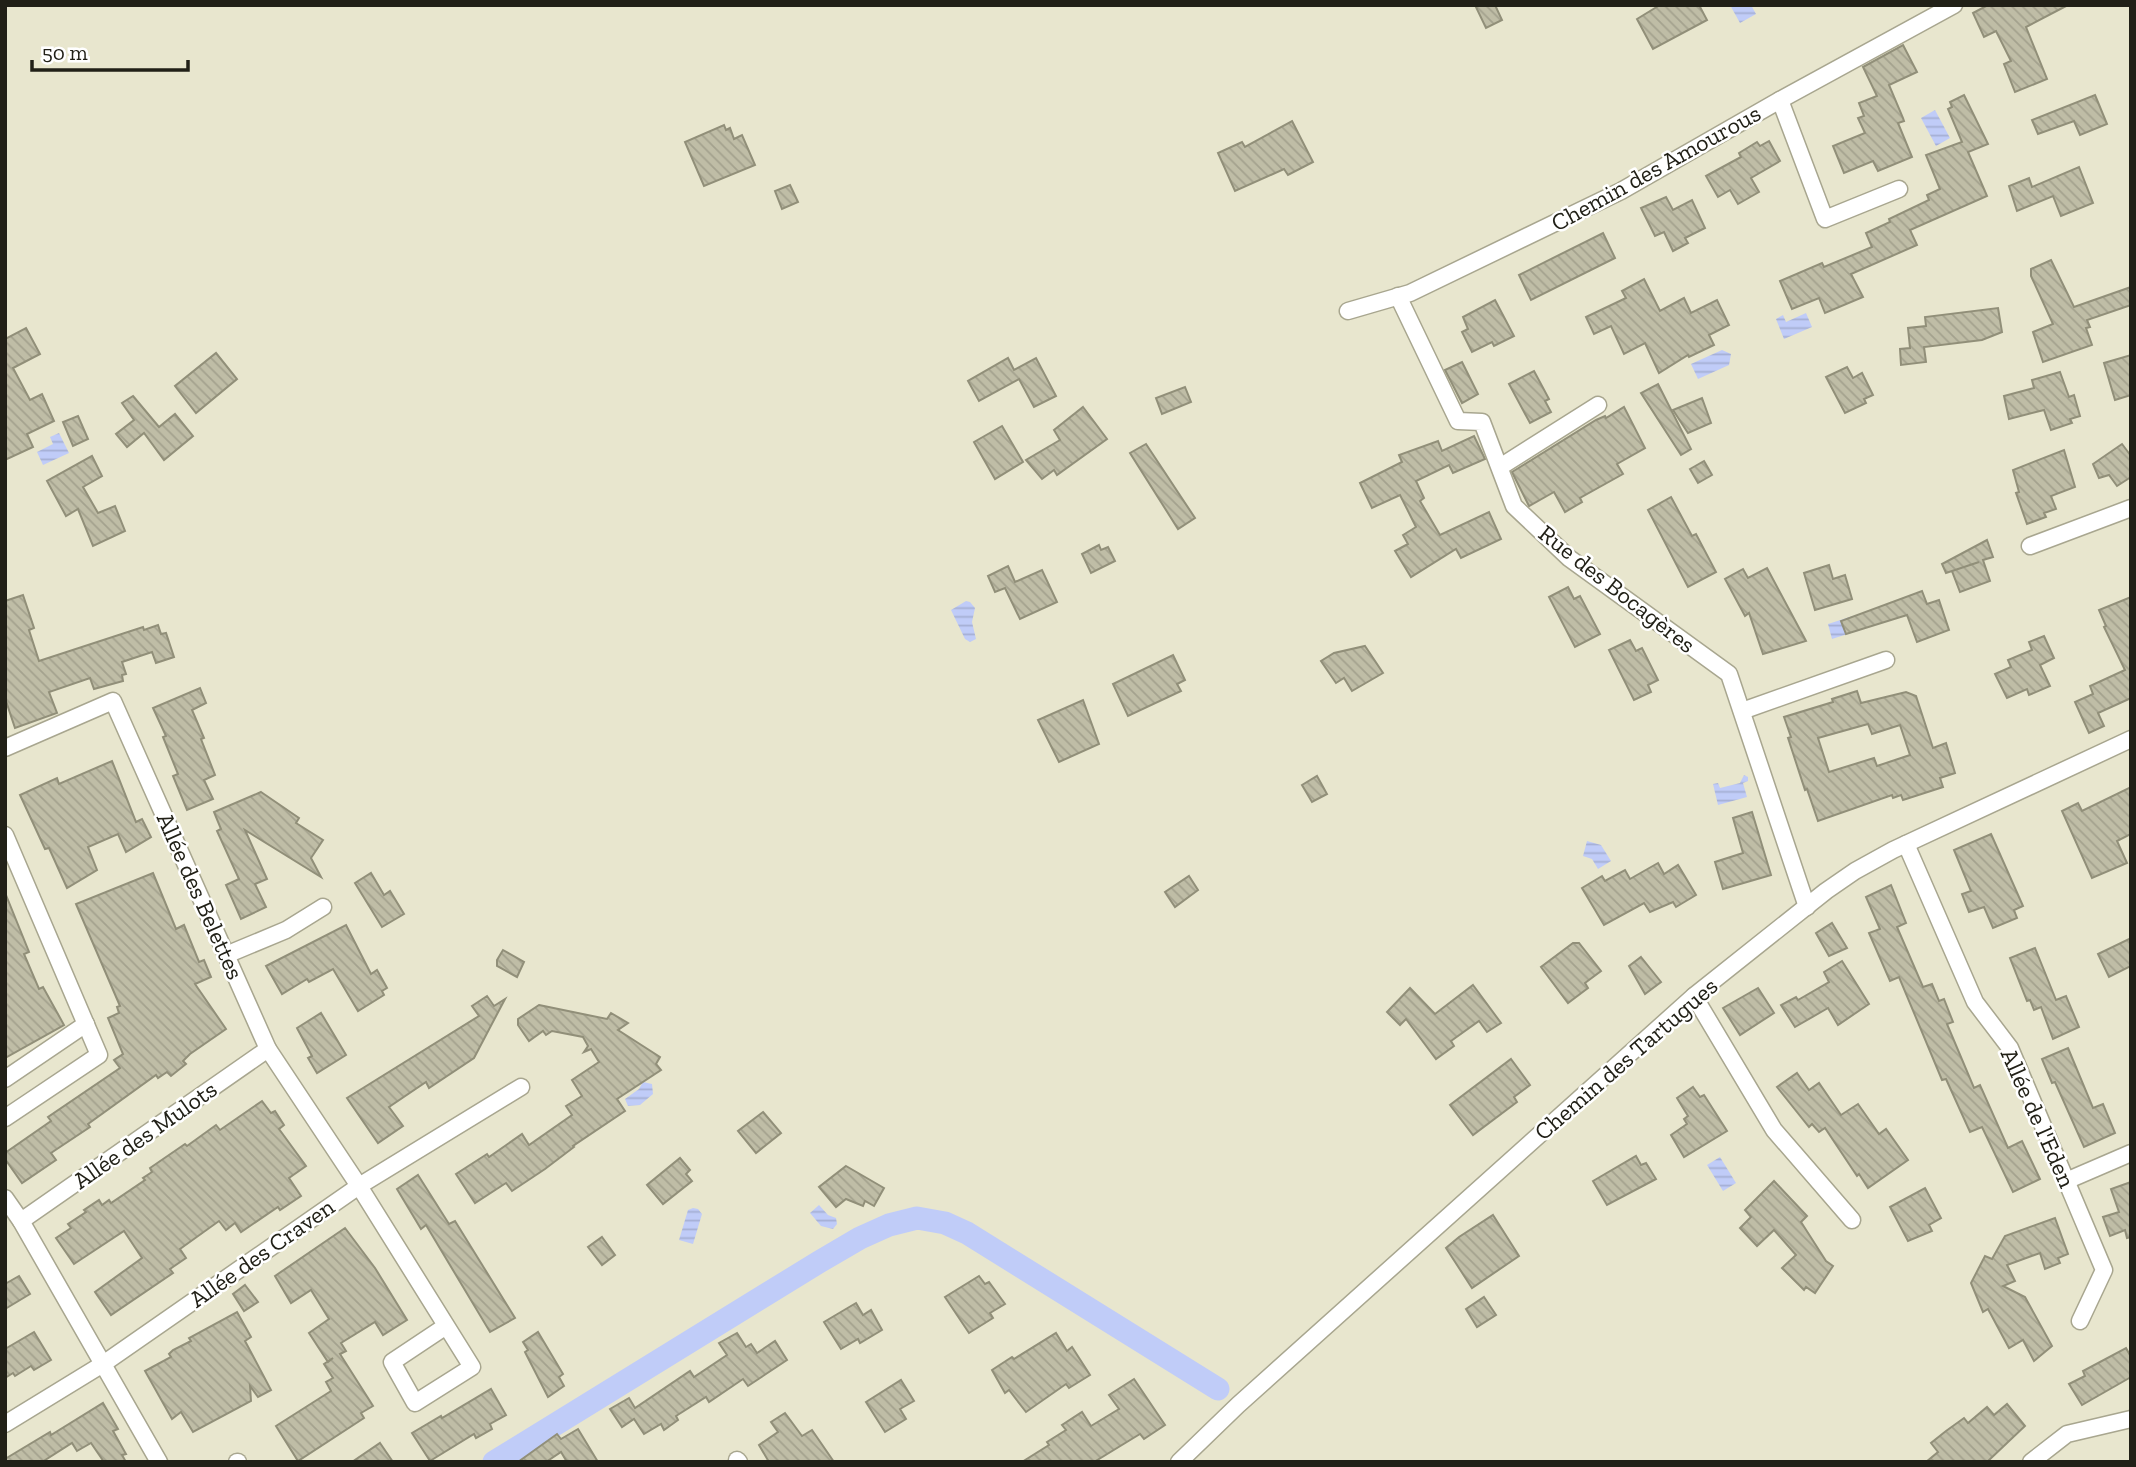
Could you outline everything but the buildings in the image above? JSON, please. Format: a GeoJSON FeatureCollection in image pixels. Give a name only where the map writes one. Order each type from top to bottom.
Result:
{"type":"FeatureCollection","features":[{"type":"Feature","properties":{"kind":"street","name":"Chemin des Amourous"},"geometry":{"type":"LineString","coordinates":[[1348,310],[1398,296],[1496,253],[1621,191],[1954,5]]}},
{"type":"Feature","properties":{"kind":"street"},"geometry":{"type":"LineString","coordinates":[[1780,100],[1825,219],[1899,189]]}},
{"type":"Feature","properties":{"kind":"street","name":"Rue des Bocagères"},"geometry":{"type":"LineString","coordinates":[[1398,296],[1458,421],[1482,422],[1514,506],[1569,558],[1729,674],[1807,907]]}},
{"type":"Feature","properties":{"kind":"street"},"geometry":{"type":"LineString","coordinates":[[1500,467],[1598,405]]}},
{"type":"Feature","properties":{"kind":"street"},"geometry":{"type":"LineString","coordinates":[[2031,546],[2131,508]]}},
{"type":"Feature","properties":{"kind":"street"},"geometry":{"type":"LineString","coordinates":[[1742,711],[1886,660]]}},
{"type":"Feature","properties":{"kind":"street","name":"Allée des Belettes"},"geometry":{"type":"LineString","coordinates":[[5,748],[113,701],[268,1049],[359,1186],[472,1367],[415,1403],[392,1362],[446,1326]]}},
{"type":"Feature","properties":{"kind":"street","name":"Chemin des Tartugues"},"geometry":{"type":"LineString","coordinates":[[1179,1462],[1238,1405],[1695,996],[1807,907],[1855,871],[1906,844],[2131,739]]}},
{"type":"Feature","properties":{"kind":"street"},"geometry":{"type":"LineString","coordinates":[[5,835],[99,1055],[5,1118]]}},
{"type":"Feature","properties":{"kind":"street","name":"Allée de l'Eden"},"geometry":{"type":"LineString","coordinates":[[1906,844],[1975,1002],[2010,1048],[2104,1270],[2080,1321]]}},
{"type":"Feature","properties":{"kind":"street"},"geometry":{"type":"LineString","coordinates":[[226,955],[286,930],[323,907]]}},
{"type":"Feature","properties":{"kind":"street"},"geometry":{"type":"LineString","coordinates":[[1695,996],[1774,1130],[1852,1220]]}},
{"type":"Feature","properties":{"kind":"street"},"geometry":{"type":"LineString","coordinates":[[5,1079],[86,1024]]}},
{"type":"Feature","properties":{"kind":"street","name":"Allée des Mulots"},"geometry":{"type":"LineString","coordinates":[[21,1222],[268,1049]]}},
{"type":"Feature","properties":{"kind":"street","name":"Allée des Craven"},"geometry":{"type":"LineString","coordinates":[[5,1424],[103,1364],[359,1186],[522,1087]]}},
{"type":"Feature","properties":{"kind":"street"},"geometry":{"type":"LineString","coordinates":[[2066,1181],[2131,1153]]}},
{"type":"Feature","properties":{"kind":"street"},"geometry":{"type":"LineString","coordinates":[[5,1198],[159,1462]]}},
{"type":"Feature","properties":{"kind":"street"},"geometry":{"type":"LineString","coordinates":[[2031,1462],[2067,1434],[2131,1419]]}},
{"type":"Feature","properties":{"kind":"water"},"geometry":{"type":"Polygon","coordinates":[[[1730,5],[1751,5],[1756,14],[1740,23],[1730,5]]]}},
{"type":"Feature","properties":{"kind":"water"},"geometry":{"type":"Polygon","coordinates":[[[1935,110],[1950,138],[1936,146],[1921,118],[1935,110]]]}},
{"type":"Feature","properties":{"kind":"water"},"geometry":{"type":"Polygon","coordinates":[[[1806,313],[1812,327],[1784,339],[1776,319],[1783,315],[1786,322],[1806,313]]]}},
{"type":"Feature","properties":{"kind":"water"},"geometry":{"type":"Polygon","coordinates":[[[1722,350],[1731,354],[1729,365],[1698,379],[1691,364],[1722,350]]]}},
{"type":"Feature","properties":{"kind":"water"},"geometry":{"type":"Polygon","coordinates":[[[59,433],[69,453],[43,465],[37,452],[53,444],[50,437],[59,433]]]}},
{"type":"Feature","properties":{"kind":"water"},"geometry":{"type":"Polygon","coordinates":[[[966,601],[975,608],[972,622],[976,639],[970,642],[965,639],[951,610],[966,601]]]}},
{"type":"Feature","properties":{"kind":"water"},"geometry":{"type":"Polygon","coordinates":[[[1856,615],[1860,630],[1832,639],[1828,624],[1856,615]]]}},
{"type":"Feature","properties":{"kind":"water"},"geometry":{"type":"Polygon","coordinates":[[[1744,775],[1748,777],[1748,781],[1743,783],[1747,797],[1718,805],[1713,784],[1718,783],[1720,788],[1740,783],[1744,775]]]}},
{"type":"Feature","properties":{"kind":"water"},"geometry":{"type":"Polygon","coordinates":[[[1587,841],[1601,845],[1611,861],[1598,869],[1592,859],[1583,856],[1587,841]]]}},
{"type":"Feature","properties":{"kind":"water"},"geometry":{"type":"Polygon","coordinates":[[[643,1082],[652,1084],[653,1094],[640,1105],[628,1106],[625,1099],[639,1089],[643,1082]]]}},
{"type":"Feature","properties":{"kind":"water"},"geometry":{"type":"Polygon","coordinates":[[[1720,1157],[1736,1183],[1723,1191],[1707,1165],[1720,1157]]]}},
{"type":"Feature","properties":{"kind":"water"},"geometry":{"type":"Polygon","coordinates":[[[819,1205],[828,1215],[836,1218],[837,1224],[833,1229],[821,1226],[810,1213],[819,1205]]]}},
{"type":"Feature","properties":{"kind":"water"},"geometry":{"type":"Polygon","coordinates":[[[693,1208],[702,1214],[693,1244],[679,1240],[688,1210],[693,1208]]]}},
{"type":"Feature","properties":{"kind":"waterway"},"geometry":{"type":"LineString","coordinates":[[494,1462],[860,1238],[889,1225],[917,1218],[945,1223],[967,1233],[1218,1389]]}}]}
